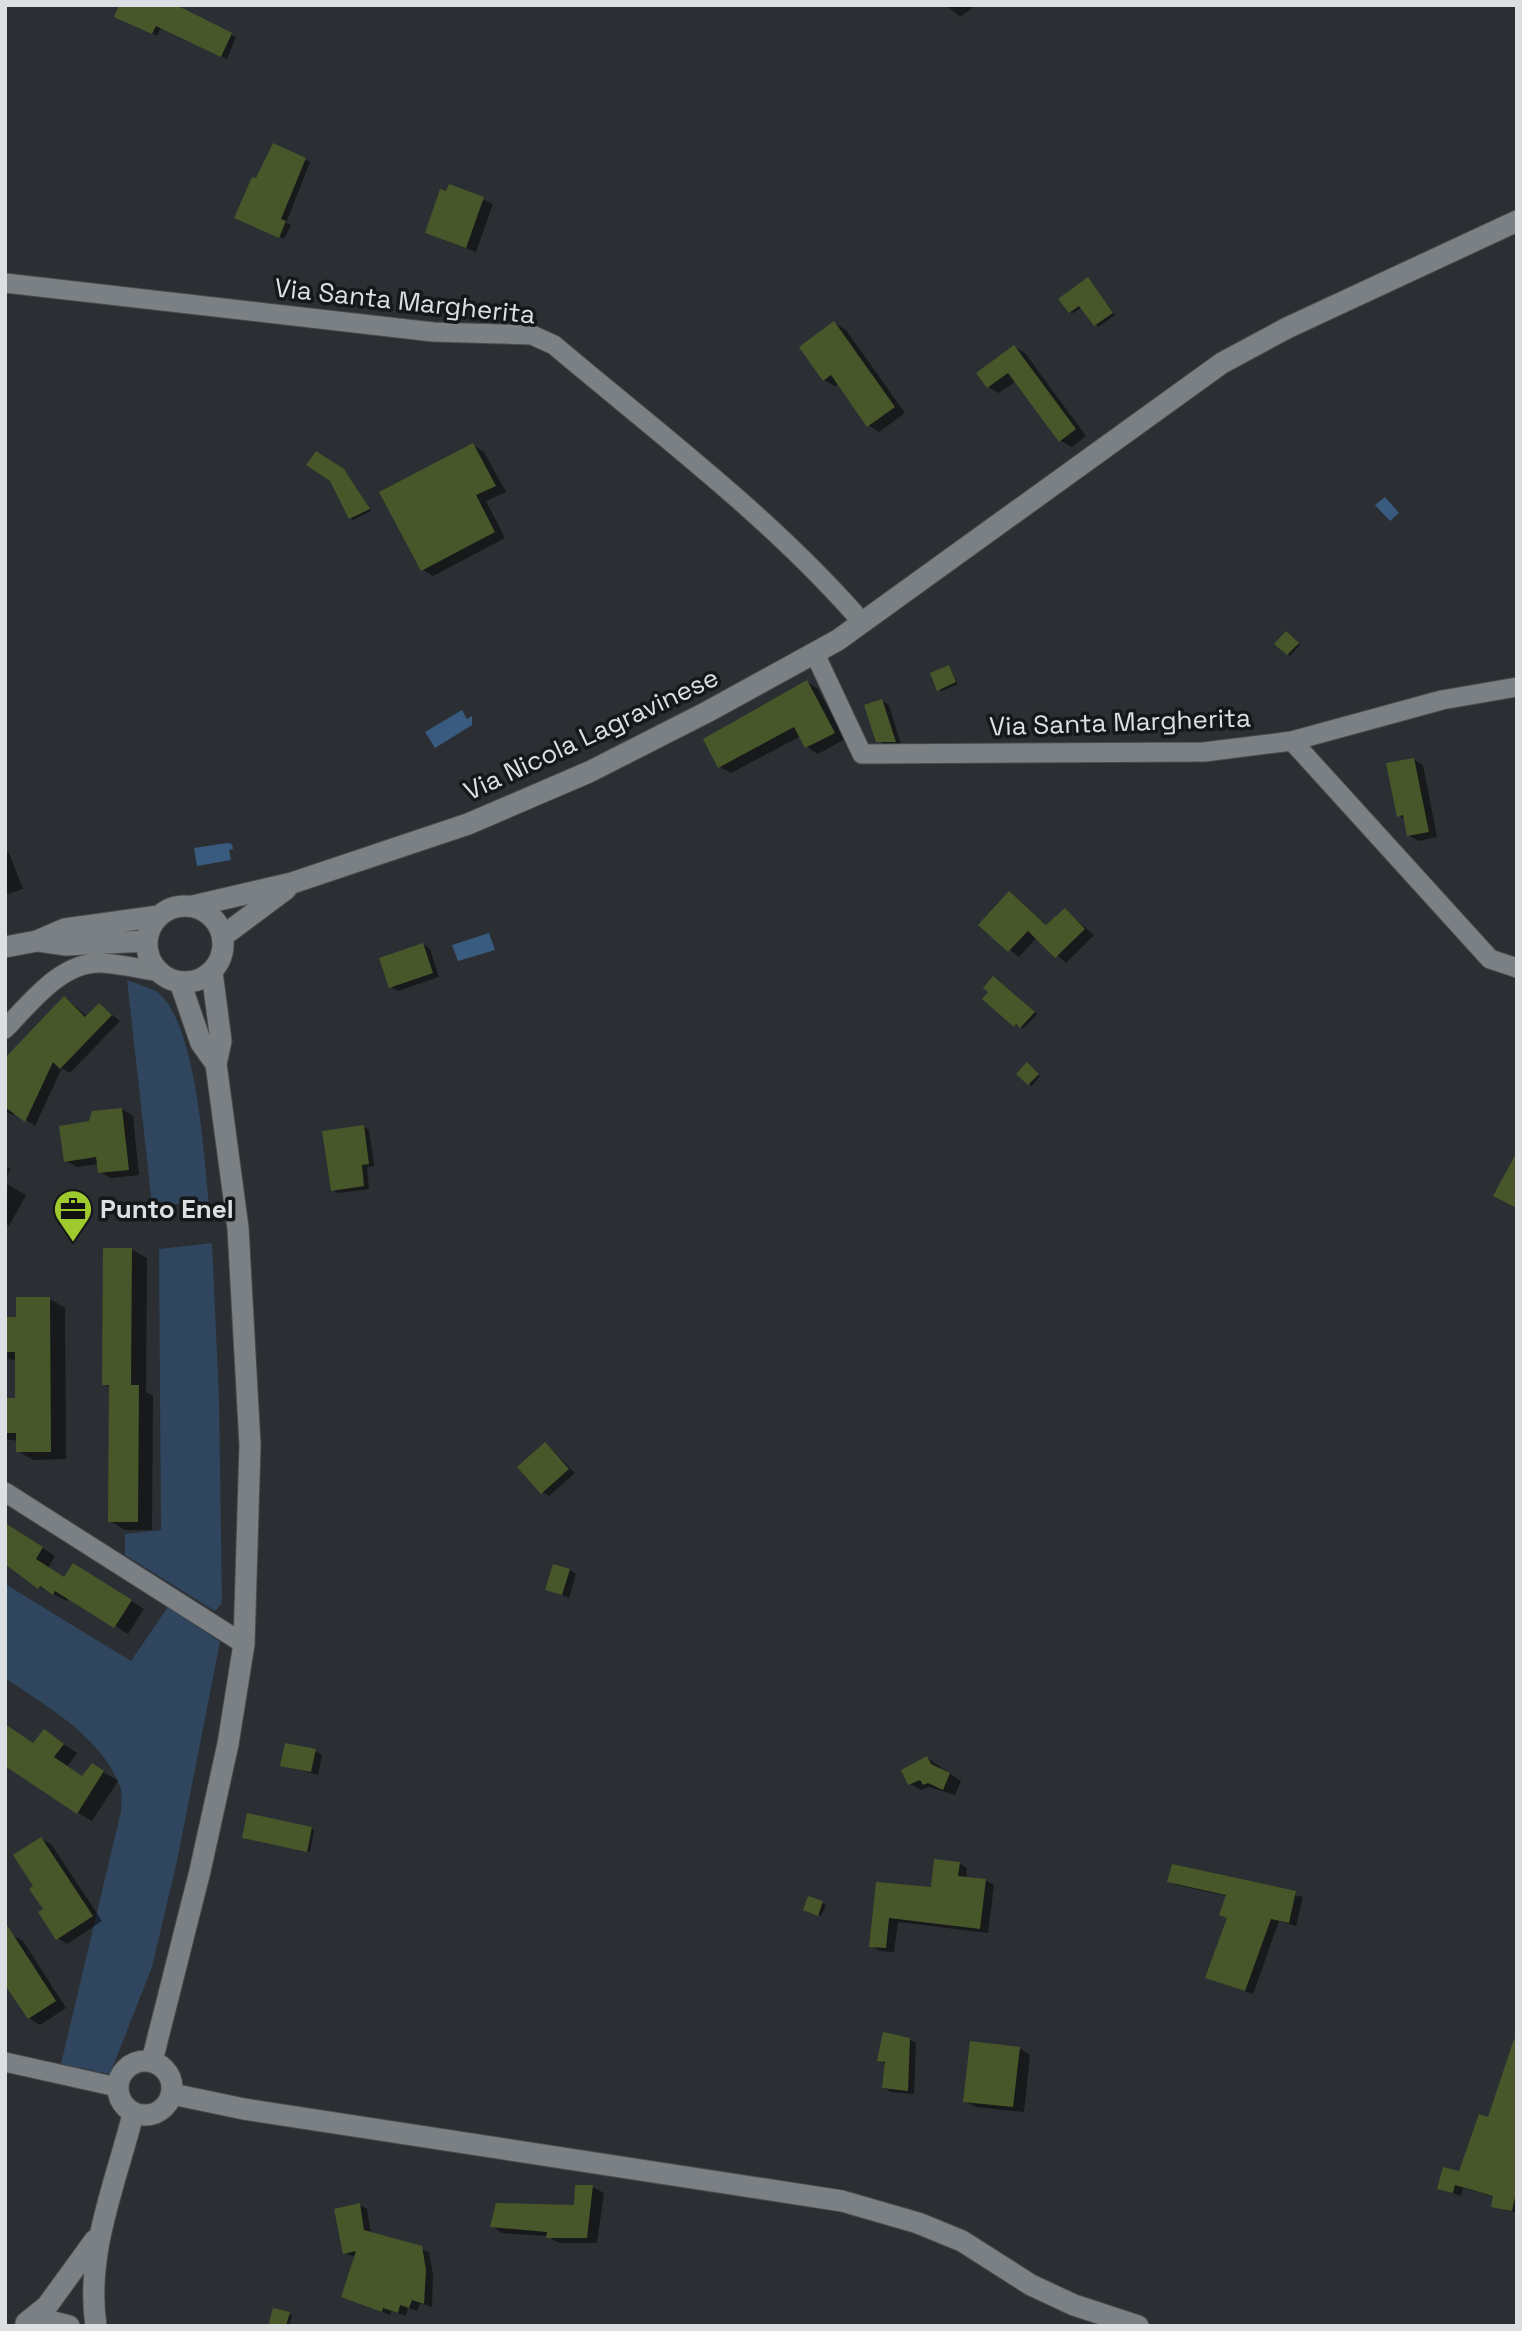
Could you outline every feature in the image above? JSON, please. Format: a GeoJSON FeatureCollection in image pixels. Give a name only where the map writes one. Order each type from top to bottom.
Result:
{"type":"FeatureCollection","features":[{"type":"Feature","properties":{"kind":"street","name":"Via Nicola Lagravinese"},"geometry":{"type":"LineString","coordinates":[[193,906],[292,883],[468,824],[589,772],[814,654],[1222,363],[1287,328],[1517,221]]}},
{"type":"Feature","properties":{"kind":"street","name":"Via Santa Margherita"},"geometry":{"type":"LineString","coordinates":[[5,283],[433,332],[532,335],[554,345],[685,456],[824,578],[862,622]]}},
{"type":"Feature","properties":{"kind":"street","name":"Via Santa Margherita"},"geometry":{"type":"LineString","coordinates":[[814,654],[862,754],[1204,752],[1292,741]]}},
{"type":"Feature","properties":{"kind":"street"},"geometry":{"type":"LineString","coordinates":[[1517,687],[1442,700],[1292,741],[1490,959],[1517,968]]}},
{"type":"Feature","properties":{"kind":"street","name":"Via Nicola Lagravinese"},"geometry":{"type":"LineString","coordinates":[[223,936],[292,883]]}},
{"type":"Feature","properties":{"kind":"street"},"geometry":{"type":"LineString","coordinates":[[5,947],[37,941],[65,929],[159,916],[169,909],[193,906],[207,912],[218,922],[223,936],[220,961],[212,972],[197,980],[180,982],[161,972],[99,963],[81,966],[53,981],[5,1029]]}},
{"type":"Feature","properties":{"kind":"street"},"geometry":{"type":"LineString","coordinates":[[159,916],[147,941],[149,955],[161,972]]}},
{"type":"Feature","properties":{"kind":"street"},"geometry":{"type":"LineString","coordinates":[[37,941],[66,945],[147,941]]}},
{"type":"Feature","properties":{"kind":"street"},"geometry":{"type":"LineString","coordinates":[[152,2061],[200,1871],[228,1744],[244,1644],[250,1445],[238,1228],[216,1063],[221,1041],[212,972]]}},
{"type":"Feature","properties":{"kind":"street"},"geometry":{"type":"LineString","coordinates":[[180,982],[201,1043],[216,1063]]}},
{"type":"Feature","properties":{"kind":"street"},"geometry":{"type":"LineString","coordinates":[[5,1492],[244,1644]]}},
{"type":"Feature","properties":{"kind":"street"},"geometry":{"type":"LineString","coordinates":[[141,2060],[152,2061],[164,2068],[172,2080],[172,2094],[167,2105],[158,2113],[147,2116],[133,2114],[119,2098],[117,2087],[120,2076],[127,2067],[141,2060]]}},
{"type":"Feature","properties":{"kind":"street"},"geometry":{"type":"LineString","coordinates":[[5,2062],[117,2087]]}},
{"type":"Feature","properties":{"kind":"street"},"geometry":{"type":"LineString","coordinates":[[172,2094],[244,2109],[842,2201],[918,2223],[962,2241],[1031,2284],[1074,2305],[1138,2326]]}},
{"type":"Feature","properties":{"kind":"street"},"geometry":{"type":"LineString","coordinates":[[96,2326],[94,2279],[98,2236],[133,2114]]}},
{"type":"Feature","properties":{"kind":"street"},"geometry":{"type":"LineString","coordinates":[[24,2324],[47,2306],[98,2236]]}},
{"type":"Feature","properties":{"kind":"street"},"geometry":{"type":"LineString","coordinates":[[24,2324],[48,2321],[69,2326]]}},
{"type":"Feature","properties":{"kind":"shaded area"},"geometry":{"type":"Polygon","coordinates":[[[1385,497],[1399,513],[1390,521],[1375,505],[1385,497]]]}},
{"type":"Feature","properties":{"kind":"shaded area"},"geometry":{"type":"Polygon","coordinates":[[[462,710],[467,719],[472,716],[472,725],[435,748],[425,732],[462,710]]]}},
{"type":"Feature","properties":{"kind":"shaded area"},"geometry":{"type":"Polygon","coordinates":[[[232,844],[233,849],[229,850],[231,860],[197,866],[194,848],[232,844]]]}},
{"type":"Feature","properties":{"kind":"shaded area"},"geometry":{"type":"Polygon","coordinates":[[[489,933],[495,950],[458,961],[452,945],[489,933]]]}},
{"type":"Feature","properties":{"kind":"shaded area"},"geometry":{"type":"Polygon","coordinates":[[[127,980],[157,992],[170,1007],[181,1030],[196,1090],[209,1204],[152,1204],[127,980]]]}},
{"type":"Feature","properties":{"kind":"shaded area"},"geometry":{"type":"Polygon","coordinates":[[[212,1243],[219,1399],[222,1603],[215,1611],[125,1555],[125,1534],[161,1530],[159,1249],[212,1243]]]}},
{"type":"Feature","properties":{"kind":"shaded area"},"geometry":{"type":"Polygon","coordinates":[[[5,1584],[131,1661],[168,1607],[220,1642],[177,1861],[152,1967],[110,2074],[61,2064],[121,1811],[121,1790],[110,1767],[85,1737],[54,1711],[5,1678],[5,1584]]]}},
{"type":"Feature","properties":{"kind":"building"},"geometry":{"type":"Polygon","coordinates":[[[119,5],[176,5],[232,33],[221,57],[156,26],[152,34],[114,17],[119,5]]]}},
{"type":"Feature","properties":{"kind":"building"},"geometry":{"type":"Polygon","coordinates":[[[273,143],[306,158],[281,219],[286,221],[279,238],[234,218],[252,177],[256,178],[273,143]]]}},
{"type":"Feature","properties":{"kind":"building"},"geometry":{"type":"Polygon","coordinates":[[[449,184],[484,197],[466,248],[425,233],[440,189],[446,191],[449,184]]]}},
{"type":"Feature","properties":{"kind":"building"},"geometry":{"type":"Polygon","coordinates":[[[1088,277],[1113,313],[1094,326],[1079,306],[1069,313],[1058,299],[1088,277]]]}},
{"type":"Feature","properties":{"kind":"building"},"geometry":{"type":"Polygon","coordinates":[[[834,321],[895,407],[867,427],[831,375],[823,381],[799,347],[834,321]]]}},
{"type":"Feature","properties":{"kind":"building"},"geometry":{"type":"Polygon","coordinates":[[[1014,345],[1076,429],[1059,442],[1008,373],[987,388],[976,373],[1014,345]]]}},
{"type":"Feature","properties":{"kind":"building"},"geometry":{"type":"Polygon","coordinates":[[[473,443],[496,486],[476,495],[495,532],[421,571],[379,492],[473,443]]]}},
{"type":"Feature","properties":{"kind":"building"},"geometry":{"type":"Polygon","coordinates":[[[316,451],[344,469],[370,509],[349,519],[330,481],[306,465],[316,451]]]}},
{"type":"Feature","properties":{"kind":"building"},"geometry":{"type":"Polygon","coordinates":[[[1286,631],[1299,643],[1287,655],[1274,644],[1286,631]]]}},
{"type":"Feature","properties":{"kind":"building"},"geometry":{"type":"Polygon","coordinates":[[[949,665],[956,682],[937,691],[930,673],[949,665]]]}},
{"type":"Feature","properties":{"kind":"building"},"geometry":{"type":"Polygon","coordinates":[[[807,680],[835,733],[805,748],[794,727],[718,768],[703,739],[807,680]]]}},
{"type":"Feature","properties":{"kind":"building"},"geometry":{"type":"Polygon","coordinates":[[[882,699],[896,742],[876,742],[864,705],[882,699]]]}},
{"type":"Feature","properties":{"kind":"building"},"geometry":{"type":"Polygon","coordinates":[[[1414,758],[1429,832],[1407,836],[1403,815],[1397,817],[1386,763],[1414,758]]]}},
{"type":"Feature","properties":{"kind":"building"},"geometry":{"type":"Polygon","coordinates":[[[1009,891],[1046,925],[1065,908],[1085,929],[1055,958],[1028,931],[1008,952],[978,925],[1009,891]]]}},
{"type":"Feature","properties":{"kind":"building"},"geometry":{"type":"Polygon","coordinates":[[[423,943],[433,973],[389,988],[379,958],[423,943]]]}},
{"type":"Feature","properties":{"kind":"building"},"geometry":{"type":"Polygon","coordinates":[[[993,976],[1035,1012],[1020,1028],[1016,1024],[1014,1027],[982,999],[988,992],[983,988],[993,976]]]}},
{"type":"Feature","properties":{"kind":"building"},"geometry":{"type":"Polygon","coordinates":[[[64,996],[85,1017],[99,1003],[112,1015],[60,1069],[53,1062],[25,1122],[5,1107],[5,1058],[64,996]]]}},
{"type":"Feature","properties":{"kind":"building"},"geometry":{"type":"Polygon","coordinates":[[[1027,1062],[1039,1074],[1028,1085],[1016,1074],[1027,1062]]]}},
{"type":"Feature","properties":{"kind":"building"},"geometry":{"type":"Polygon","coordinates":[[[122,1108],[129,1170],[98,1173],[96,1157],[64,1162],[59,1126],[89,1121],[92,1111],[122,1108]]]}},
{"type":"Feature","properties":{"kind":"building"},"geometry":{"type":"Polygon","coordinates":[[[364,1125],[369,1164],[362,1165],[364,1186],[331,1191],[322,1131],[364,1125]]]}},
{"type":"Feature","properties":{"kind":"building"},"geometry":{"type":"Polygon","coordinates":[[[1517,1152],[1517,1208],[1493,1196],[1517,1152]]]}},
{"type":"Feature","properties":{"kind":"building"},"geometry":{"type":"Polygon","coordinates":[[[103,1248],[132,1248],[131,1385],[139,1385],[138,1522],[108,1522],[109,1385],[102,1385],[103,1248]]]}},
{"type":"Feature","properties":{"kind":"building"},"geometry":{"type":"Polygon","coordinates":[[[16,1297],[50,1297],[51,1452],[16,1452],[16,1433],[5,1433],[5,1398],[15,1398],[15,1352],[5,1352],[5,1317],[16,1317],[16,1297]]]}},
{"type":"Feature","properties":{"kind":"building"},"geometry":{"type":"Polygon","coordinates":[[[545,1442],[569,1469],[541,1494],[517,1467],[545,1442]]]}},
{"type":"Feature","properties":{"kind":"building"},"geometry":{"type":"Polygon","coordinates":[[[5,1523],[43,1547],[36,1559],[64,1577],[73,1563],[132,1600],[114,1628],[55,1591],[53,1595],[40,1586],[38,1589],[5,1564],[5,1523]]]}},
{"type":"Feature","properties":{"kind":"building"},"geometry":{"type":"Polygon","coordinates":[[[553,1564],[570,1569],[562,1595],[545,1590],[553,1564]]]}},
{"type":"Feature","properties":{"kind":"building"},"geometry":{"type":"Polygon","coordinates":[[[5,1724],[33,1743],[44,1729],[64,1744],[54,1757],[82,1776],[92,1763],[104,1771],[77,1814],[5,1766],[5,1724]]]}},
{"type":"Feature","properties":{"kind":"building"},"geometry":{"type":"Polygon","coordinates":[[[285,1743],[316,1749],[311,1772],[280,1766],[285,1743]]]}},
{"type":"Feature","properties":{"kind":"building"},"geometry":{"type":"Polygon","coordinates":[[[927,1756],[931,1764],[950,1773],[943,1790],[928,1783],[923,1785],[920,1780],[908,1785],[901,1770],[927,1756]]]}},
{"type":"Feature","properties":{"kind":"building"},"geometry":{"type":"Polygon","coordinates":[[[247,1813],[312,1827],[307,1852],[242,1838],[247,1813]]]}},
{"type":"Feature","properties":{"kind":"building"},"geometry":{"type":"Polygon","coordinates":[[[41,1837],[93,1916],[56,1940],[38,1912],[43,1909],[29,1889],[33,1886],[13,1855],[41,1837]]]}},
{"type":"Feature","properties":{"kind":"building"},"geometry":{"type":"Polygon","coordinates":[[[934,1859],[960,1862],[958,1876],[986,1879],[980,1929],[889,1918],[886,1948],[869,1947],[876,1882],[931,1887],[934,1859]]]}},
{"type":"Feature","properties":{"kind":"building"},"geometry":{"type":"Polygon","coordinates":[[[1172,1864],[1296,1891],[1289,1923],[1271,1919],[1245,1991],[1205,1978],[1227,1918],[1219,1915],[1226,1895],[1167,1882],[1172,1864]]]}},
{"type":"Feature","properties":{"kind":"building"},"geometry":{"type":"Polygon","coordinates":[[[808,1896],[823,1901],[818,1916],[803,1910],[808,1896]]]}},
{"type":"Feature","properties":{"kind":"building"},"geometry":{"type":"Polygon","coordinates":[[[5,1922],[56,2001],[28,2019],[5,1985],[5,1922]]]}},
{"type":"Feature","properties":{"kind":"building"},"geometry":{"type":"Polygon","coordinates":[[[883,2032],[910,2038],[908,2091],[882,2088],[885,2062],[877,2061],[883,2032]]]}},
{"type":"Feature","properties":{"kind":"building"},"geometry":{"type":"Polygon","coordinates":[[[1514,2039],[1517,2040],[1517,2187],[1512,2211],[1491,2207],[1493,2196],[1455,2185],[1453,2193],[1437,2189],[1443,2167],[1459,2171],[1479,2114],[1488,2117],[1514,2039]]]}},
{"type":"Feature","properties":{"kind":"building"},"geometry":{"type":"Polygon","coordinates":[[[970,2041],[1020,2047],[1013,2107],[963,2102],[970,2041]]]}},
{"type":"Feature","properties":{"kind":"building"},"geometry":{"type":"Polygon","coordinates":[[[575,2185],[593,2185],[587,2238],[546,2238],[547,2232],[490,2227],[496,2203],[574,2205],[575,2185]]]}},
{"type":"Feature","properties":{"kind":"building"},"geometry":{"type":"Polygon","coordinates":[[[360,2203],[364,2230],[422,2246],[426,2270],[424,2304],[412,2300],[409,2308],[400,2305],[398,2313],[383,2308],[382,2312],[341,2297],[356,2251],[343,2254],[334,2209],[360,2203]]]}},
{"type":"Feature","properties":{"kind":"building"},"geometry":{"type":"Polygon","coordinates":[[[273,2308],[290,2312],[286,2326],[268,2326],[273,2308]]]}},
{"type":"Feature","properties":{"kind":"place","name":"Punto Enel"},"geometry":{"type":"Point","coordinates":[73,1243]}}]}
